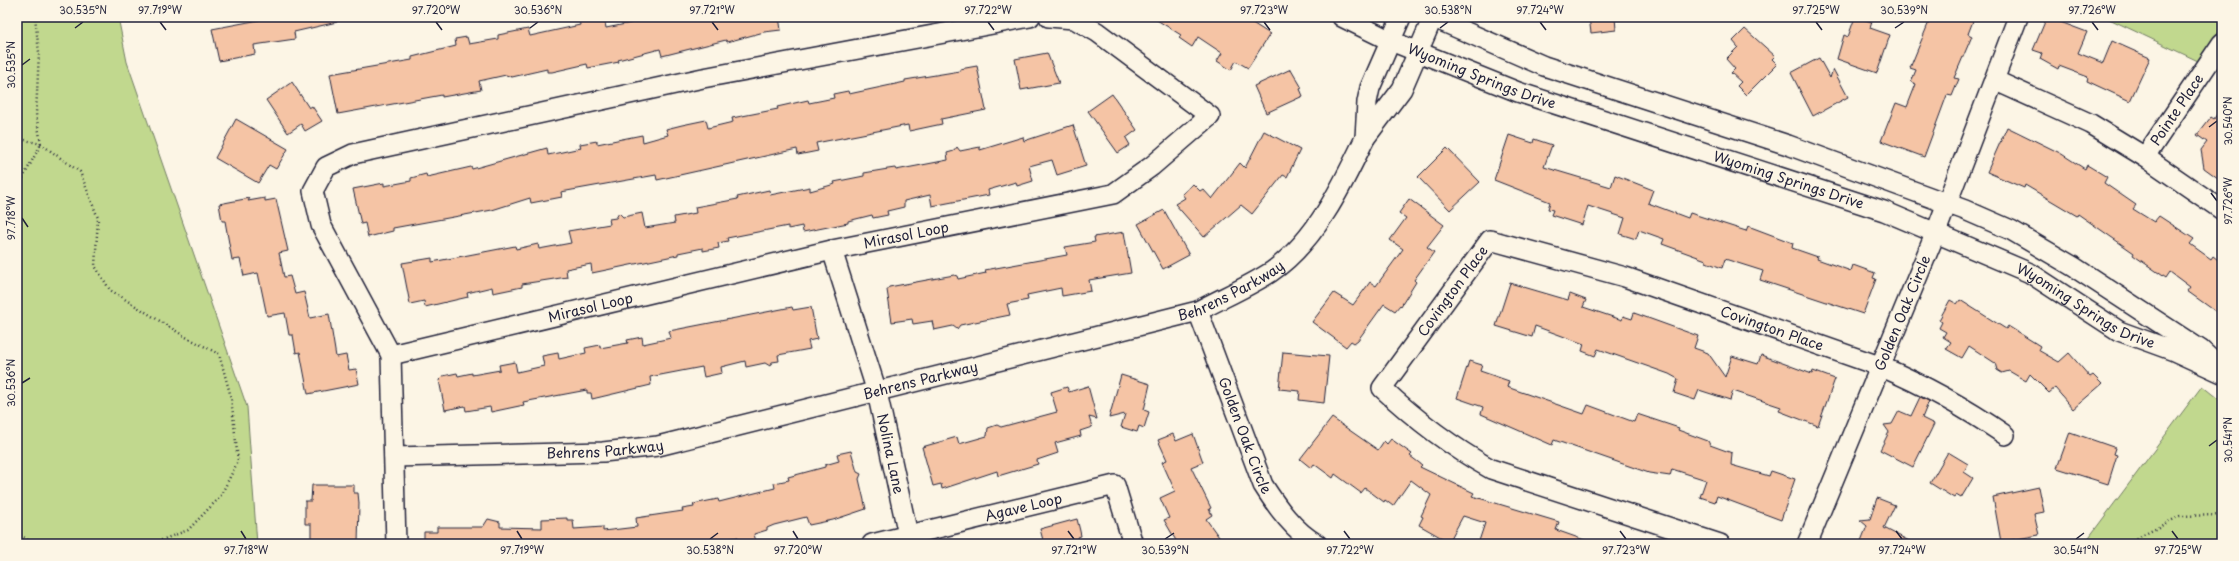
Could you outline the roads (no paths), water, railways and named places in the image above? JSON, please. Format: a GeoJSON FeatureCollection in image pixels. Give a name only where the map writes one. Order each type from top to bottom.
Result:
{"type":"FeatureCollection","features":[{"type":"Feature","properties":{"kind":"street"},"geometry":{"type":"LineString","coordinates":[[396,544],[391,355],[321,225],[313,191],[326,167],[353,154],[703,78],[1030,17]]}},
{"type":"Feature","properties":{"kind":"street","name":"Mirasol Loop"},"geometry":{"type":"LineString","coordinates":[[391,355],[832,250],[1113,194],[1152,166],[1210,116],[1097,32],[1074,19],[1049,17]]}},
{"type":"Feature","properties":{"kind":"street","name":"Wyoming Springs Drive"},"geometry":{"type":"LineString","coordinates":[[1342,17],[1391,41],[1518,92],[1817,188],[1884,211],[1936,232],[2030,273],[2118,331],[2174,351],[2222,373]]}},
{"type":"Feature","properties":{"kind":"street","name":"Behrens Parkway"},"geometry":{"type":"LineString","coordinates":[[1365,138],[1367,102],[1370,88],[1401,17]]}},
{"type":"Feature","properties":{"kind":"street","name":"Wyoming Springs Drive"},"geometry":{"type":"LineString","coordinates":[[1432,17],[1544,66],[1788,146],[1947,202],[2011,230],[2074,266],[2201,350],[2222,368]]}},
{"type":"Feature","properties":{"kind":"street","name":"Behrens Parkway"},"geometry":{"type":"LineString","coordinates":[[394,457],[603,452],[658,446],[1198,311],[1271,271],[1299,246],[1329,208],[1365,138],[1402,89],[1416,51],[1432,17]]}},
{"type":"Feature","properties":{"kind":"street","name":"Golden Oak Circle"},"geometry":{"type":"LineString","coordinates":[[1807,544],[1882,367],[1936,232],[2018,17]]}},
{"type":"Feature","properties":{"kind":"street","name":"Pointe Place"},"geometry":{"type":"LineString","coordinates":[[2145,157],[2222,43]]}},
{"type":"Feature","properties":{"kind":"street"},"geometry":{"type":"LineString","coordinates":[[1994,80],[2091,124],[2145,157],[2222,210]]}},
{"type":"Feature","properties":{"kind":"street","name":"Covington Place"},"geometry":{"type":"LineString","coordinates":[[1720,544],[1491,469],[1456,450],[1412,417],[1382,388],[1490,240],[1625,277],[1882,367],[1922,384],[1965,408],[2005,435]]}},
{"type":"Feature","properties":{"kind":"street","name":"Nolina Lane"},"geometry":{"type":"LineString","coordinates":[[832,250],[877,392],[909,539]]}},
{"type":"Feature","properties":{"kind":"street","name":"Golden Oak Circle"},"geometry":{"type":"LineString","coordinates":[[1198,311],[1263,485],[1278,508],[1307,538],[1317,544]]}},
{"type":"Feature","properties":{"kind":"street","name":"Agave Loop"},"geometry":{"type":"LineString","coordinates":[[872,544],[909,539],[1115,485],[1133,544]]}}]}
